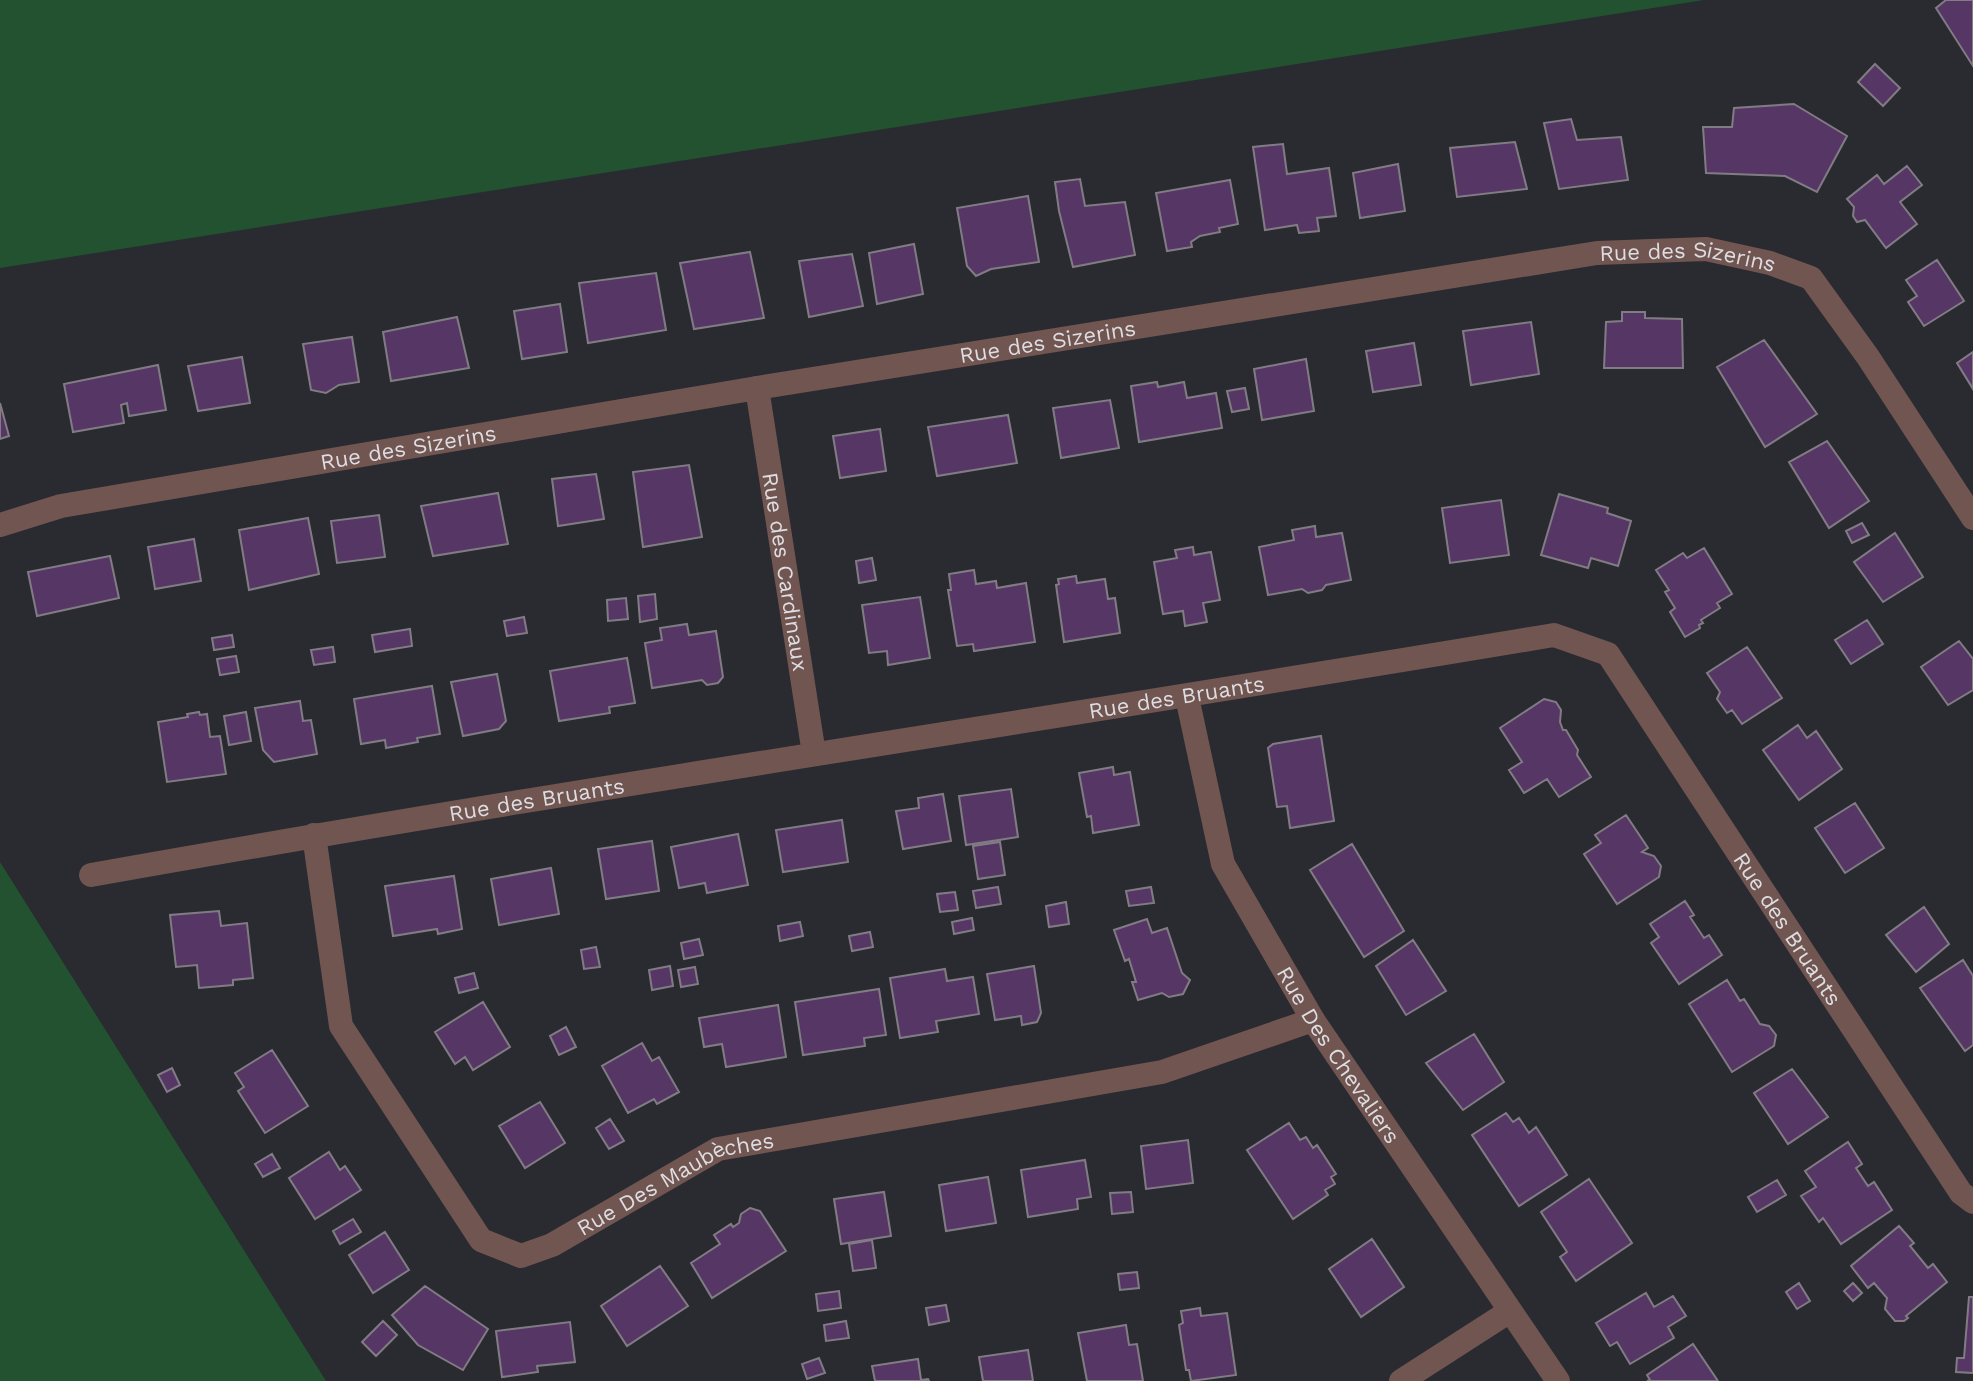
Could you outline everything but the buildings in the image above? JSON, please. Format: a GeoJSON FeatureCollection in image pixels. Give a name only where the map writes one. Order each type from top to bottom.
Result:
{"type":"FeatureCollection","features":[{"type":"Feature","properties":{"kind":"street","name":"Rue des Sizerins"},"geometry":{"type":"LineString","coordinates":[[0,525],[61,506],[757,388],[1597,253],[1706,249],[1770,263],[1811,278],[1868,357],[1972,514]]}},
{"type":"Feature","properties":{"kind":"street","name":"Rue des Cardinaux"},"geometry":{"type":"LineString","coordinates":[[757,388],[814,754]]}},
{"type":"Feature","properties":{"kind":"street","name":"Rue des Bruants"},"geometry":{"type":"LineString","coordinates":[[91,875],[314,835],[1187,697],[1554,635],[1608,654],[1961,1193],[1973,1202]]}},
{"type":"Feature","properties":{"kind":"street","name":"Rue Des Chevaliers"},"geometry":{"type":"LineString","coordinates":[[1187,697],[1223,864],[1313,1020],[1558,1381]]}},
{"type":"Feature","properties":{"kind":"street","name":"Rue Des Maubèches"},"geometry":{"type":"LineString","coordinates":[[314,835],[341,1026],[481,1240],[521,1256],[552,1245],[718,1149],[1162,1072],[1313,1020]]}},
{"type":"Feature","properties":{"kind":"street"},"geometry":{"type":"LineString","coordinates":[[1401,1381],[1510,1311]]}},
{"type":"Feature","properties":{"kind":"green space"},"geometry":{"type":"Polygon","coordinates":[[[0,0],[1704,0],[0,268],[0,0]]]}},
{"type":"Feature","properties":{"kind":"green space"},"geometry":{"type":"Polygon","coordinates":[[[0,862],[326,1381],[0,1381],[0,862]]]}}]}
